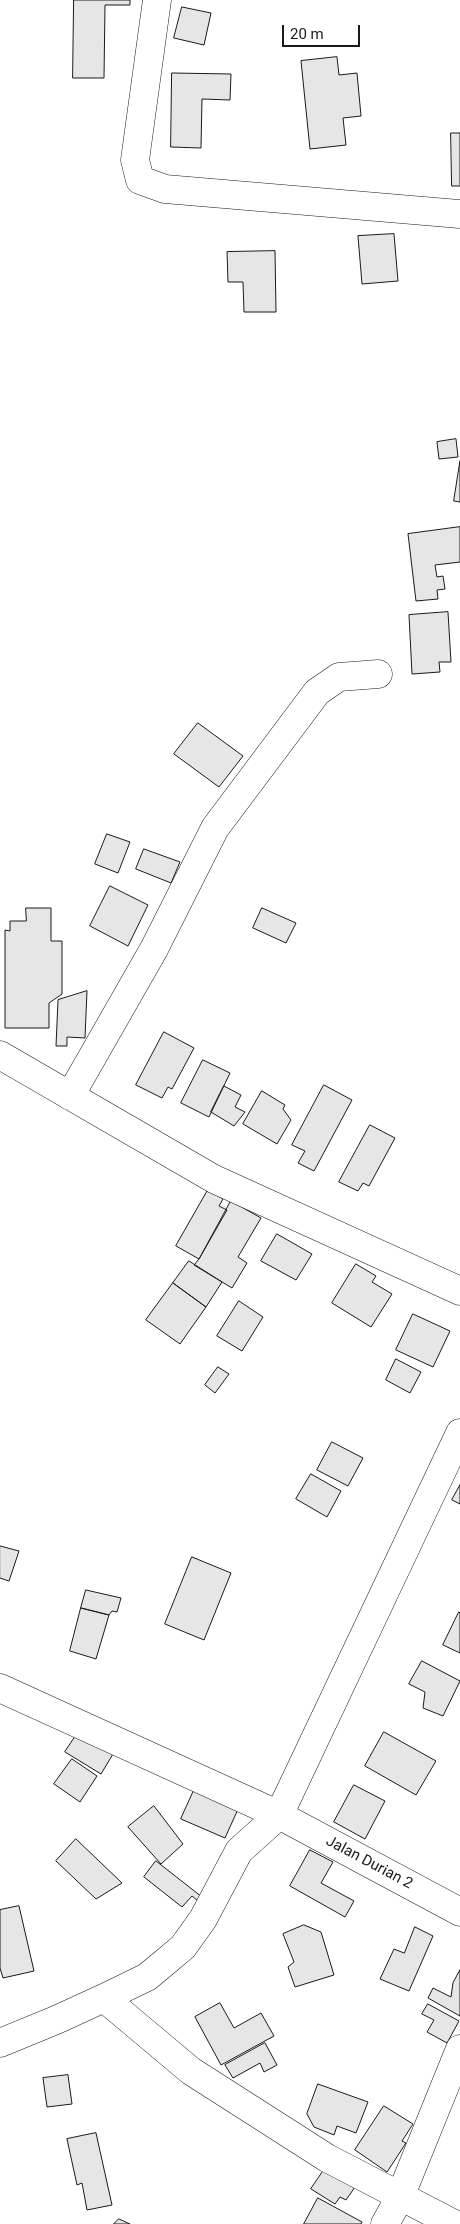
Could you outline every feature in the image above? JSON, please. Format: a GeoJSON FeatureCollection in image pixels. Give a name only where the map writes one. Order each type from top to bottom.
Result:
{"type":"FeatureCollection","features":[{"type":"Feature","properties":{"kind":"street"},"geometry":{"type":"LineString","coordinates":[[157,0],[134,160],[140,180],[165,190],[460,214]]}},
{"type":"Feature","properties":{"kind":"street"},"geometry":{"type":"LineString","coordinates":[[70,1096],[154,949],[215,828],[317,692],[339,677],[378,674]]}},
{"type":"Feature","properties":{"kind":"street"},"geometry":{"type":"LineString","coordinates":[[0,1055],[214,1179],[460,1291]]}},
{"type":"Feature","properties":{"kind":"street"},"geometry":{"type":"LineString","coordinates":[[0,2043],[56,2020],[147,1977],[183,1947],[203,1919],[239,1851],[279,1815],[460,1433]]}},
{"type":"Feature","properties":{"kind":"street","name":"Jalan Durian 2"},"geometry":{"type":"LineString","coordinates":[[0,1688],[279,1815],[460,1912]]}},
{"type":"Feature","properties":{"kind":"street"},"geometry":{"type":"LineString","coordinates":[[104,1998],[191,2071],[327,2158],[454,2224]]}},
{"type":"Feature","properties":{"kind":"street"},"geometry":{"type":"LineString","coordinates":[[385,2224],[400,2197],[460,2049]]}},
{"type":"Feature","properties":{"kind":"building"},"geometry":{"type":"Polygon","coordinates":[[[74,0],[130,0],[130,5],[105,5],[104,78],[73,78],[74,0]]]}},
{"type":"Feature","properties":{"kind":"building"},"geometry":{"type":"Polygon","coordinates":[[[182,7],[211,13],[204,45],[174,38],[182,7]]]}},
{"type":"Feature","properties":{"kind":"building"},"geometry":{"type":"Polygon","coordinates":[[[337,57],[339,75],[357,73],[361,116],[343,118],[346,145],[310,149],[301,61],[337,57]]]}},
{"type":"Feature","properties":{"kind":"building"},"geometry":{"type":"Polygon","coordinates":[[[172,73],[231,74],[230,100],[202,99],[201,148],[171,147],[172,73]]]}},
{"type":"Feature","properties":{"kind":"building"},"geometry":{"type":"Polygon","coordinates":[[[451,133],[460,133],[460,186],[452,186],[451,133]]]}},
{"type":"Feature","properties":{"kind":"building"},"geometry":{"type":"Polygon","coordinates":[[[394,234],[398,281],[362,284],[358,236],[394,234]]]}},
{"type":"Feature","properties":{"kind":"building"},"geometry":{"type":"Polygon","coordinates":[[[275,251],[276,312],[244,312],[243,282],[228,282],[227,252],[275,251]]]}},
{"type":"Feature","properties":{"kind":"building"},"geometry":{"type":"Polygon","coordinates":[[[456,439],[458,457],[439,459],[437,442],[456,439]]]}},
{"type":"Feature","properties":{"kind":"building"},"geometry":{"type":"Polygon","coordinates":[[[460,461],[460,502],[454,501],[460,461]]]}},
{"type":"Feature","properties":{"kind":"building"},"geometry":{"type":"Polygon","coordinates":[[[460,527],[460,562],[435,565],[437,577],[443,576],[445,589],[437,590],[438,599],[416,601],[408,534],[460,527]]]}},
{"type":"Feature","properties":{"kind":"building"},"geometry":{"type":"Polygon","coordinates":[[[448,612],[451,662],[439,662],[440,672],[412,674],[409,615],[448,612]]]}},
{"type":"Feature","properties":{"kind":"building"},"geometry":{"type":"Polygon","coordinates":[[[198,723],[243,756],[219,787],[174,754],[198,723]]]}},
{"type":"Feature","properties":{"kind":"building"},"geometry":{"type":"Polygon","coordinates":[[[107,834],[130,842],[118,873],[95,864],[107,834]]]}},
{"type":"Feature","properties":{"kind":"building"},"geometry":{"type":"Polygon","coordinates":[[[144,849],[180,862],[171,883],[136,869],[144,849]]]}},
{"type":"Feature","properties":{"kind":"building"},"geometry":{"type":"Polygon","coordinates":[[[110,886],[148,905],[128,946],[90,926],[110,886]]]}},
{"type":"Feature","properties":{"kind":"building"},"geometry":{"type":"Polygon","coordinates":[[[26,908],[51,908],[51,941],[62,941],[62,994],[49,1003],[49,1028],[5,1028],[5,930],[10,931],[10,921],[26,921],[26,908]]]}},
{"type":"Feature","properties":{"kind":"building"},"geometry":{"type":"Polygon","coordinates":[[[262,908],[296,923],[286,943],[253,928],[262,908]]]}},
{"type":"Feature","properties":{"kind":"building"},"geometry":{"type":"Polygon","coordinates":[[[87,991],[85,1038],[67,1037],[67,1046],[56,1046],[58,1000],[87,991]]]}},
{"type":"Feature","properties":{"kind":"building"},"geometry":{"type":"Polygon","coordinates":[[[164,1032],[194,1048],[172,1089],[168,1087],[162,1098],[136,1085],[164,1032]]]}},
{"type":"Feature","properties":{"kind":"building"},"geometry":{"type":"Polygon","coordinates":[[[203,1060],[230,1073],[209,1117],[181,1103],[203,1060]]]}},
{"type":"Feature","properties":{"kind":"building"},"geometry":{"type":"Polygon","coordinates":[[[324,1085],[352,1100],[314,1171],[298,1163],[305,1151],[292,1145],[324,1085]]]}},
{"type":"Feature","properties":{"kind":"building"},"geometry":{"type":"Polygon","coordinates":[[[224,1086],[241,1095],[235,1107],[245,1112],[234,1126],[211,1112],[224,1086]]]}},
{"type":"Feature","properties":{"kind":"building"},"geometry":{"type":"Polygon","coordinates":[[[262,1091],[285,1105],[283,1109],[291,1120],[277,1144],[243,1124],[262,1091]]]}},
{"type":"Feature","properties":{"kind":"building"},"geometry":{"type":"Polygon","coordinates":[[[370,1125],[395,1138],[369,1186],[363,1183],[358,1191],[339,1182],[370,1125]]]}},
{"type":"Feature","properties":{"kind":"building"},"geometry":{"type":"Polygon","coordinates":[[[208,1190],[223,1199],[219,1206],[227,1210],[199,1259],[176,1246],[208,1190]]]}},
{"type":"Feature","properties":{"kind":"building"},"geometry":{"type":"Polygon","coordinates":[[[231,1201],[261,1218],[238,1257],[247,1263],[232,1288],[194,1265],[231,1201]]]}},
{"type":"Feature","properties":{"kind":"building"},"geometry":{"type":"Polygon","coordinates":[[[277,1234],[312,1254],[296,1280],[261,1261],[277,1234]]]}},
{"type":"Feature","properties":{"kind":"building"},"geometry":{"type":"Polygon","coordinates":[[[189,1261],[222,1282],[206,1307],[173,1283],[189,1261]]]}},
{"type":"Feature","properties":{"kind":"building"},"geometry":{"type":"Polygon","coordinates":[[[356,1264],[376,1276],[372,1282],[392,1294],[371,1327],[332,1303],[356,1264]]]}},
{"type":"Feature","properties":{"kind":"building"},"geometry":{"type":"Polygon","coordinates":[[[173,1283],[206,1307],[180,1344],[146,1320],[173,1283]]]}},
{"type":"Feature","properties":{"kind":"building"},"geometry":{"type":"Polygon","coordinates":[[[239,1301],[263,1317],[242,1351],[217,1336],[239,1301]]]}},
{"type":"Feature","properties":{"kind":"building"},"geometry":{"type":"Polygon","coordinates":[[[413,1314],[450,1331],[433,1367],[396,1350],[413,1314]]]}},
{"type":"Feature","properties":{"kind":"building"},"geometry":{"type":"Polygon","coordinates":[[[396,1359],[421,1372],[410,1393],[386,1380],[396,1359]]]}},
{"type":"Feature","properties":{"kind":"building"},"geometry":{"type":"Polygon","coordinates":[[[218,1367],[229,1374],[215,1393],[205,1385],[218,1367]]]}},
{"type":"Feature","properties":{"kind":"building"},"geometry":{"type":"Polygon","coordinates":[[[332,1442],[363,1458],[348,1486],[317,1470],[332,1442]]]}},
{"type":"Feature","properties":{"kind":"building"},"geometry":{"type":"Polygon","coordinates":[[[311,1474],[341,1491],[327,1517],[296,1499],[311,1474]]]}},
{"type":"Feature","properties":{"kind":"building"},"geometry":{"type":"Polygon","coordinates":[[[460,1485],[460,1504],[452,1500],[460,1485]]]}},
{"type":"Feature","properties":{"kind":"building"},"geometry":{"type":"Polygon","coordinates":[[[0,1546],[19,1551],[9,1581],[0,1578],[0,1546]]]}},
{"type":"Feature","properties":{"kind":"building"},"geometry":{"type":"Polygon","coordinates":[[[192,1557],[231,1573],[204,1640],[165,1624],[192,1557]]]}},
{"type":"Feature","properties":{"kind":"building"},"geometry":{"type":"Polygon","coordinates":[[[86,1590],[121,1598],[117,1612],[112,1611],[109,1615],[81,1608],[86,1590]]]}},
{"type":"Feature","properties":{"kind":"building"},"geometry":{"type":"Polygon","coordinates":[[[81,1608],[109,1615],[96,1659],[70,1651],[81,1608]]]}},
{"type":"Feature","properties":{"kind":"building"},"geometry":{"type":"Polygon","coordinates":[[[460,1613],[460,1653],[443,1645],[460,1613]]]}},
{"type":"Feature","properties":{"kind":"building"},"geometry":{"type":"Polygon","coordinates":[[[422,1661],[460,1681],[443,1716],[423,1708],[425,1692],[409,1684],[422,1661]]]}},
{"type":"Feature","properties":{"kind":"building"},"geometry":{"type":"Polygon","coordinates":[[[81,1728],[116,1749],[101,1774],[65,1752],[81,1728]]]}},
{"type":"Feature","properties":{"kind":"building"},"geometry":{"type":"Polygon","coordinates":[[[384,1732],[436,1761],[416,1795],[365,1766],[384,1732]]]}},
{"type":"Feature","properties":{"kind":"building"},"geometry":{"type":"Polygon","coordinates":[[[72,1759],[97,1776],[80,1802],[54,1784],[72,1759]]]}},
{"type":"Feature","properties":{"kind":"building"},"geometry":{"type":"Polygon","coordinates":[[[354,1785],[385,1801],[365,1839],[334,1822],[354,1785]]]}},
{"type":"Feature","properties":{"kind":"building"},"geometry":{"type":"Polygon","coordinates":[[[195,1788],[239,1807],[225,1838],[181,1819],[195,1788]]]}},
{"type":"Feature","properties":{"kind":"building"},"geometry":{"type":"Polygon","coordinates":[[[154,1806],[183,1844],[161,1864],[128,1827],[154,1806]]]}},
{"type":"Feature","properties":{"kind":"building"},"geometry":{"type":"Polygon","coordinates":[[[76,1839],[122,1883],[96,1899],[56,1861],[76,1839]]]}},
{"type":"Feature","properties":{"kind":"building"},"geometry":{"type":"Polygon","coordinates":[[[310,1850],[333,1862],[321,1883],[354,1901],[345,1917],[290,1886],[310,1850]]]}},
{"type":"Feature","properties":{"kind":"building"},"geometry":{"type":"Polygon","coordinates":[[[156,1861],[202,1897],[198,1901],[192,1896],[182,1907],[144,1877],[156,1861]]]}},
{"type":"Feature","properties":{"kind":"building"},"geometry":{"type":"Polygon","coordinates":[[[19,1906],[34,1971],[3,1978],[0,1968],[0,1910],[19,1906]]]}},
{"type":"Feature","properties":{"kind":"building"},"geometry":{"type":"Polygon","coordinates":[[[304,1925],[321,1932],[334,1975],[295,1987],[288,1967],[294,1962],[283,1934],[304,1925]]]}},
{"type":"Feature","properties":{"kind":"building"},"geometry":{"type":"Polygon","coordinates":[[[415,1927],[433,1936],[409,1991],[380,1979],[394,1949],[404,1953],[415,1927]]]}},
{"type":"Feature","properties":{"kind":"building"},"geometry":{"type":"Polygon","coordinates":[[[460,1970],[460,2016],[428,1998],[433,1988],[451,1997],[453,1983],[460,1970]]]}},
{"type":"Feature","properties":{"kind":"building"},"geometry":{"type":"Polygon","coordinates":[[[220,2003],[234,2028],[261,2013],[274,2036],[221,2065],[195,2017],[220,2003]]]}},
{"type":"Feature","properties":{"kind":"building"},"geometry":{"type":"Polygon","coordinates":[[[428,2004],[459,2021],[447,2043],[427,2032],[434,2020],[422,2014],[428,2004]]]}},
{"type":"Feature","properties":{"kind":"building"},"geometry":{"type":"Polygon","coordinates":[[[265,2043],[277,2065],[264,2072],[260,2063],[233,2078],[225,2065],[265,2043]]]}},
{"type":"Feature","properties":{"kind":"building"},"geometry":{"type":"Polygon","coordinates":[[[68,2075],[72,2104],[47,2107],[43,2078],[68,2075]]]}},
{"type":"Feature","properties":{"kind":"building"},"geometry":{"type":"Polygon","coordinates":[[[318,2084],[368,2102],[356,2133],[337,2126],[334,2135],[314,2127],[307,2114],[318,2084]]]}},
{"type":"Feature","properties":{"kind":"building"},"geometry":{"type":"Polygon","coordinates":[[[384,2106],[413,2124],[402,2141],[406,2143],[387,2172],[355,2150],[384,2106]]]}},
{"type":"Feature","properties":{"kind":"building"},"geometry":{"type":"Polygon","coordinates":[[[96,2133],[112,2205],[87,2210],[82,2183],[77,2185],[67,2139],[96,2133]]]}},
{"type":"Feature","properties":{"kind":"building"},"geometry":{"type":"Polygon","coordinates":[[[326,2167],[355,2187],[346,2200],[340,2197],[335,2204],[311,2189],[326,2167]]]}},
{"type":"Feature","properties":{"kind":"building"},"geometry":{"type":"Polygon","coordinates":[[[318,2198],[362,2222],[361,2224],[304,2224],[318,2198]]]}},
{"type":"Feature","properties":{"kind":"building"},"geometry":{"type":"Polygon","coordinates":[[[119,2219],[130,2224],[114,2224],[119,2219]]]}}]}
